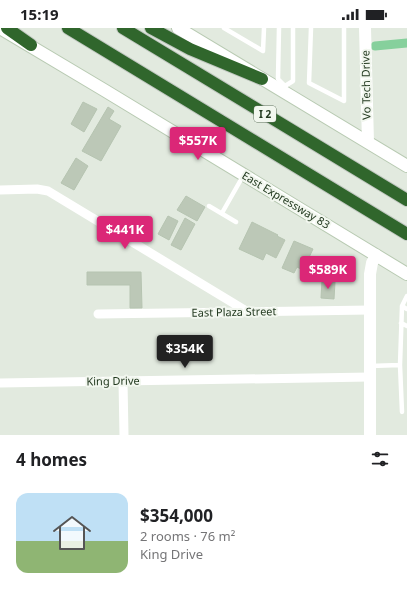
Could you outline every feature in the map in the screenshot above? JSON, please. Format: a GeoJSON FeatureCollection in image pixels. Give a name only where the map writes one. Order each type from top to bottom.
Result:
{"type":"FeatureCollection","features":[{"type":"Feature","properties":{"kind":"highway"},"geometry":{"type":"LineString","coordinates":[[7,28],[31,45]]}},
{"type":"Feature","properties":{"kind":"highway","name":"I 2"},"geometry":{"type":"LineString","coordinates":[[68,28],[407,234]]}},
{"type":"Feature","properties":{"kind":"highway","name":"I 2"},"geometry":{"type":"LineString","coordinates":[[123,28],[407,200]]}},
{"type":"Feature","properties":{"kind":"highway"},"geometry":{"type":"LineString","coordinates":[[151,28],[190,49],[262,79]]}},
{"type":"Feature","properties":{"kind":"main road","name":"East Expressway 83"},"geometry":{"type":"LineString","coordinates":[[0,28],[31,45],[407,274]]}},
{"type":"Feature","properties":{"kind":"main road"},"geometry":{"type":"LineString","coordinates":[[178,28],[262,79],[284,89],[407,166]]}},
{"type":"Feature","properties":{"kind":"main road","name":"Vo Tech Drive"},"geometry":{"type":"LineString","coordinates":[[365,28],[368,142]]}},
{"type":"Feature","properties":{"kind":"main road"},"geometry":{"type":"LineString","coordinates":[[370,435],[370,268],[376,255]]}},
{"type":"Feature","properties":{"kind":"street"},"geometry":{"type":"LineString","coordinates":[[0,190],[37,189],[48,191],[248,312]]}},
{"type":"Feature","properties":{"kind":"street","name":"East Plaza Street"},"geometry":{"type":"LineString","coordinates":[[98,314],[370,310]]}},
{"type":"Feature","properties":{"kind":"street","name":"King Drive"},"geometry":{"type":"LineString","coordinates":[[0,383],[123,381],[370,372]]}},
{"type":"Feature","properties":{"kind":"street"},"geometry":{"type":"LineString","coordinates":[[123,381],[124,435]]}},
{"type":"Feature","properties":{"kind":"lane"},"geometry":{"type":"LineString","coordinates":[[224,28],[263,51],[264,28]]}},
{"type":"Feature","properties":{"kind":"lane"},"geometry":{"type":"LineString","coordinates":[[279,28],[278,79],[284,89],[293,81],[293,28]]}},
{"type":"Feature","properties":{"kind":"lane"},"geometry":{"type":"LineString","coordinates":[[311,28],[309,83],[344,101],[344,28]]}},
{"type":"Feature","properties":{"kind":"lane"},"geometry":{"type":"LineString","coordinates":[[222,213],[244,174]]}},
{"type":"Feature","properties":{"kind":"lane"},"geometry":{"type":"LineString","coordinates":[[209,206],[236,222]]}},
{"type":"Feature","properties":{"kind":"lane"},"geometry":{"type":"LineString","coordinates":[[402,412],[400,365],[401,323],[402,306],[407,296]]}},
{"type":"Feature","properties":{"kind":"lane"},"geometry":{"type":"LineString","coordinates":[[402,306],[407,309]]}},
{"type":"Feature","properties":{"kind":"lane"},"geometry":{"type":"LineString","coordinates":[[401,323],[407,326]]}},
{"type":"Feature","properties":{"kind":"lane"},"geometry":{"type":"LineString","coordinates":[[370,372],[400,365]]}},
{"type":"Feature","properties":{"kind":"building"},"geometry":{"type":"Polygon","coordinates":[[[83,102],[97,109],[84,132],[71,124],[83,102]]]}},
{"type":"Feature","properties":{"kind":"building"},"geometry":{"type":"Polygon","coordinates":[[[108,107],[114,111],[109,119],[121,126],[101,161],[82,151],[108,107]]]}},
{"type":"Feature","properties":{"kind":"building"},"geometry":{"type":"Polygon","coordinates":[[[76,158],[88,166],[74,190],[61,183],[76,158]]]}},
{"type":"Feature","properties":{"kind":"building"},"geometry":{"type":"Polygon","coordinates":[[[186,196],[205,207],[197,221],[177,210],[186,196]]]}},
{"type":"Feature","properties":{"kind":"building"},"geometry":{"type":"Polygon","coordinates":[[[168,216],[178,221],[169,240],[158,234],[168,216]]]}},
{"type":"Feature","properties":{"kind":"building"},"geometry":{"type":"Polygon","coordinates":[[[185,218],[195,224],[181,250],[171,245],[185,218]]]}},
{"type":"Feature","properties":{"kind":"building"},"geometry":{"type":"Polygon","coordinates":[[[252,222],[285,240],[276,258],[266,253],[263,260],[239,249],[252,222]]]}},
{"type":"Feature","properties":{"kind":"building"},"geometry":{"type":"Polygon","coordinates":[[[294,241],[313,249],[303,270],[297,267],[294,273],[282,268],[294,241]]]}},
{"type":"Feature","properties":{"kind":"building"},"geometry":{"type":"Polygon","coordinates":[[[87,272],[141,272],[142,308],[130,308],[130,285],[87,285],[87,272]]]}},
{"type":"Feature","properties":{"kind":"building"},"geometry":{"type":"Polygon","coordinates":[[[322,280],[335,282],[334,299],[321,298],[322,280]]]}},
{"type":"Feature","properties":{"kind":"waterway"},"geometry":{"type":"LineString","coordinates":[[375,46],[407,43]]}}]}
